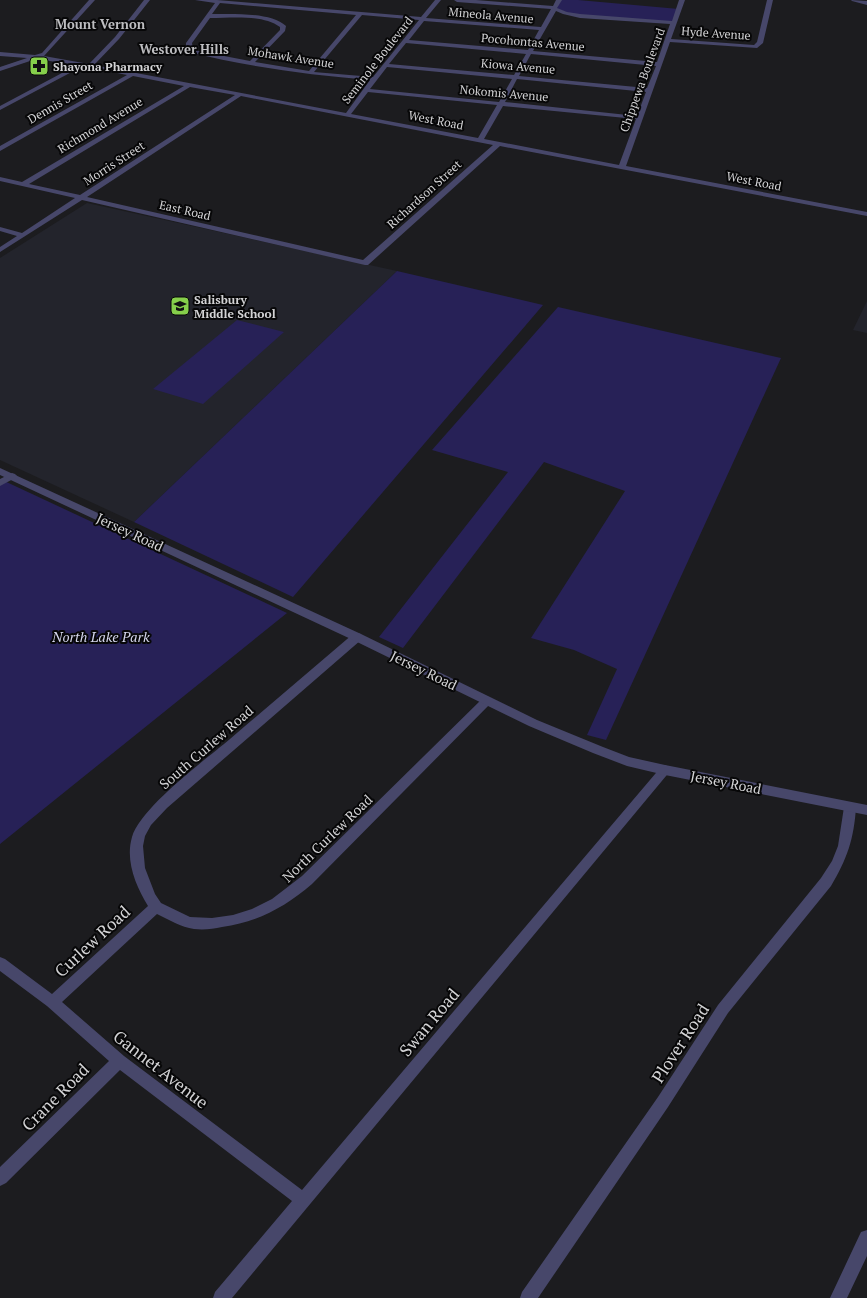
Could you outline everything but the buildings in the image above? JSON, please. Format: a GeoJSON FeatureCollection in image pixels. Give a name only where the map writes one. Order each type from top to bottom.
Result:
{"type":"FeatureCollection","features":[{"type":"Feature","properties":{"kind":"street"},"geometry":{"type":"LineString","coordinates":[[0,69],[47,52],[92,0]]}},
{"type":"Feature","properties":{"kind":"street"},"geometry":{"type":"LineString","coordinates":[[90,66],[148,0]]}},
{"type":"Feature","properties":{"kind":"street","name":"Mineola Avenue"},"geometry":{"type":"LineString","coordinates":[[198,0],[542,29]]}},
{"type":"Feature","properties":{"kind":"street","name":"Seminole Boulevard"},"geometry":{"type":"LineString","coordinates":[[348,114],[385,64],[438,0]]}},
{"type":"Feature","properties":{"kind":"street"},"geometry":{"type":"LineString","coordinates":[[457,0],[554,8],[565,13],[576,15],[674,23]]}},
{"type":"Feature","properties":{"kind":"street"},"geometry":{"type":"LineString","coordinates":[[481,139],[527,60],[529,52],[559,0]]}},
{"type":"Feature","properties":{"kind":"street","name":"Chippewa Boulevard"},"geometry":{"type":"LineString","coordinates":[[622,167],[682,0]]}},
{"type":"Feature","properties":{"kind":"street","name":"Hyde Avenue"},"geometry":{"type":"LineString","coordinates":[[668,40],[755,47],[760,42],[770,0]]}},
{"type":"Feature","properties":{"kind":"street"},"geometry":{"type":"LineString","coordinates":[[854,0],[867,3]]}},
{"type":"Feature","properties":{"kind":"street","name":"Mohawk Avenue"},"geometry":{"type":"LineString","coordinates":[[218,2],[189,43],[189,48],[191,51],[211,56],[310,73],[375,79]]}},
{"type":"Feature","properties":{"kind":"street"},"geometry":{"type":"LineString","coordinates":[[304,10],[309,5]]}},
{"type":"Feature","properties":{"kind":"street"},"geometry":{"type":"LineString","coordinates":[[310,73],[360,14]]}},
{"type":"Feature","properties":{"kind":"street"},"geometry":{"type":"LineString","coordinates":[[208,16],[262,19],[281,24],[283,26],[283,30],[251,63]]}},
{"type":"Feature","properties":{"kind":"street","name":"Pocohontas Avenue"},"geometry":{"type":"LineString","coordinates":[[405,41],[658,64]]}},
{"type":"Feature","properties":{"kind":"street","name":"West Road"},"geometry":{"type":"LineString","coordinates":[[0,54],[39,56],[481,139],[867,214]]}},
{"type":"Feature","properties":{"kind":"street","name":"Kiowa Avenue"},"geometry":{"type":"LineString","coordinates":[[385,64],[649,90]]}},
{"type":"Feature","properties":{"kind":"street"},"geometry":{"type":"LineString","coordinates":[[0,108],[81,65]]}},
{"type":"Feature","properties":{"kind":"street","name":"Dennis Street"},"geometry":{"type":"LineString","coordinates":[[0,149],[132,74]]}},
{"type":"Feature","properties":{"kind":"street","name":"Richmond Avenue"},"geometry":{"type":"LineString","coordinates":[[23,184],[189,85]]}},
{"type":"Feature","properties":{"kind":"street","name":"Nokomis Avenue"},"geometry":{"type":"LineString","coordinates":[[367,90],[640,118]]}},
{"type":"Feature","properties":{"kind":"street","name":"Morris Street"},"geometry":{"type":"LineString","coordinates":[[0,250],[241,94]]}},
{"type":"Feature","properties":{"kind":"street","name":"Richardson Street"},"geometry":{"type":"LineString","coordinates":[[365,263],[499,143]]}},
{"type":"Feature","properties":{"kind":"street","name":"East Road"},"geometry":{"type":"LineString","coordinates":[[0,179],[365,263]]}},
{"type":"Feature","properties":{"kind":"street"},"geometry":{"type":"LineString","coordinates":[[0,229],[23,235]]}},
{"type":"Feature","properties":{"kind":"street","name":"Jersey Road"},"geometry":{"type":"LineString","coordinates":[[0,471],[357,637],[487,701],[598,750],[627,761],[665,770],[867,810]]}},
{"type":"Feature","properties":{"kind":"street"},"geometry":{"type":"LineString","coordinates":[[0,483],[12,476]]}},
{"type":"Feature","properties":{"kind":"street","name":"South Curlew Road"},"geometry":{"type":"LineString","coordinates":[[156,907],[146,891],[137,865],[137,847],[143,827],[156,810],[175,793],[357,637]]}},
{"type":"Feature","properties":{"kind":"street","name":"North Curlew Road"},"geometry":{"type":"LineString","coordinates":[[156,907],[187,922],[206,924],[238,920],[253,916],[274,906],[312,875],[487,701]]}},
{"type":"Feature","properties":{"kind":"street","name":"Swan Road"},"geometry":{"type":"LineString","coordinates":[[221,1298],[665,770]]}},
{"type":"Feature","properties":{"kind":"street","name":"Plover Road"},"geometry":{"type":"LineString","coordinates":[[528,1298],[666,1097],[723,1009],[835,869],[846,846],[850,807]]}},
{"type":"Feature","properties":{"kind":"street","name":"Curlew Road"},"geometry":{"type":"LineString","coordinates":[[52,1002],[156,907]]}},
{"type":"Feature","properties":{"kind":"street","name":"Gannet Avenue"},"geometry":{"type":"LineString","coordinates":[[0,963],[52,1002],[119,1061],[303,1200]]}},
{"type":"Feature","properties":{"kind":"street","name":"Crane Road"},"geometry":{"type":"LineString","coordinates":[[0,1178],[119,1061]]}},
{"type":"Feature","properties":{"kind":"street"},"geometry":{"type":"LineString","coordinates":[[838,1298],[867,1238]]}},
{"type":"Feature","properties":{"kind":"shaded area","name":"Salisbury Middle School"},"geometry":{"type":"Polygon","coordinates":[[[87,203],[397,271],[134,522],[0,460],[0,258],[87,203]]]}},
{"type":"Feature","properties":{"kind":"shaded area"},"geometry":{"type":"Polygon","coordinates":[[[867,301],[867,333],[853,330],[867,301]]]}},
{"type":"Feature","properties":{"kind":"green space"},"geometry":{"type":"Polygon","coordinates":[[[559,0],[578,0],[679,9],[673,23],[572,14],[554,8],[559,0]]]}},
{"type":"Feature","properties":{"kind":"green space"},"geometry":{"type":"Polygon","coordinates":[[[397,271],[543,305],[293,597],[134,522],[397,271]]]}},
{"type":"Feature","properties":{"kind":"green space"},"geometry":{"type":"Polygon","coordinates":[[[558,307],[781,358],[606,740],[587,735],[617,669],[574,650],[531,638],[625,491],[544,462],[403,648],[379,637],[508,472],[432,450],[558,307]]]}},
{"type":"Feature","properties":{"kind":"green space"},"geometry":{"type":"Polygon","coordinates":[[[237,320],[284,332],[203,404],[153,389],[237,320]]]}},
{"type":"Feature","properties":{"kind":"green space","name":"North Lake Park"},"geometry":{"type":"Polygon","coordinates":[[[0,479],[287,613],[0,844],[0,479]]]}},
{"type":"Feature","properties":{"kind":"place","name":"Shayona Pharmacy"},"geometry":{"type":"Point","coordinates":[39,66]}},
{"type":"Feature","properties":{"kind":"place","name":"Salisbury Middle School"},"geometry":{"type":"Point","coordinates":[180,306]}},
{"type":"Feature","properties":{"kind":"district","name":"Mount Vernon"},"geometry":{"type":"Point","coordinates":[100,24]}},
{"type":"Feature","properties":{"kind":"district","name":"Westover Hills"},"geometry":{"type":"Point","coordinates":[184,49]}}]}
